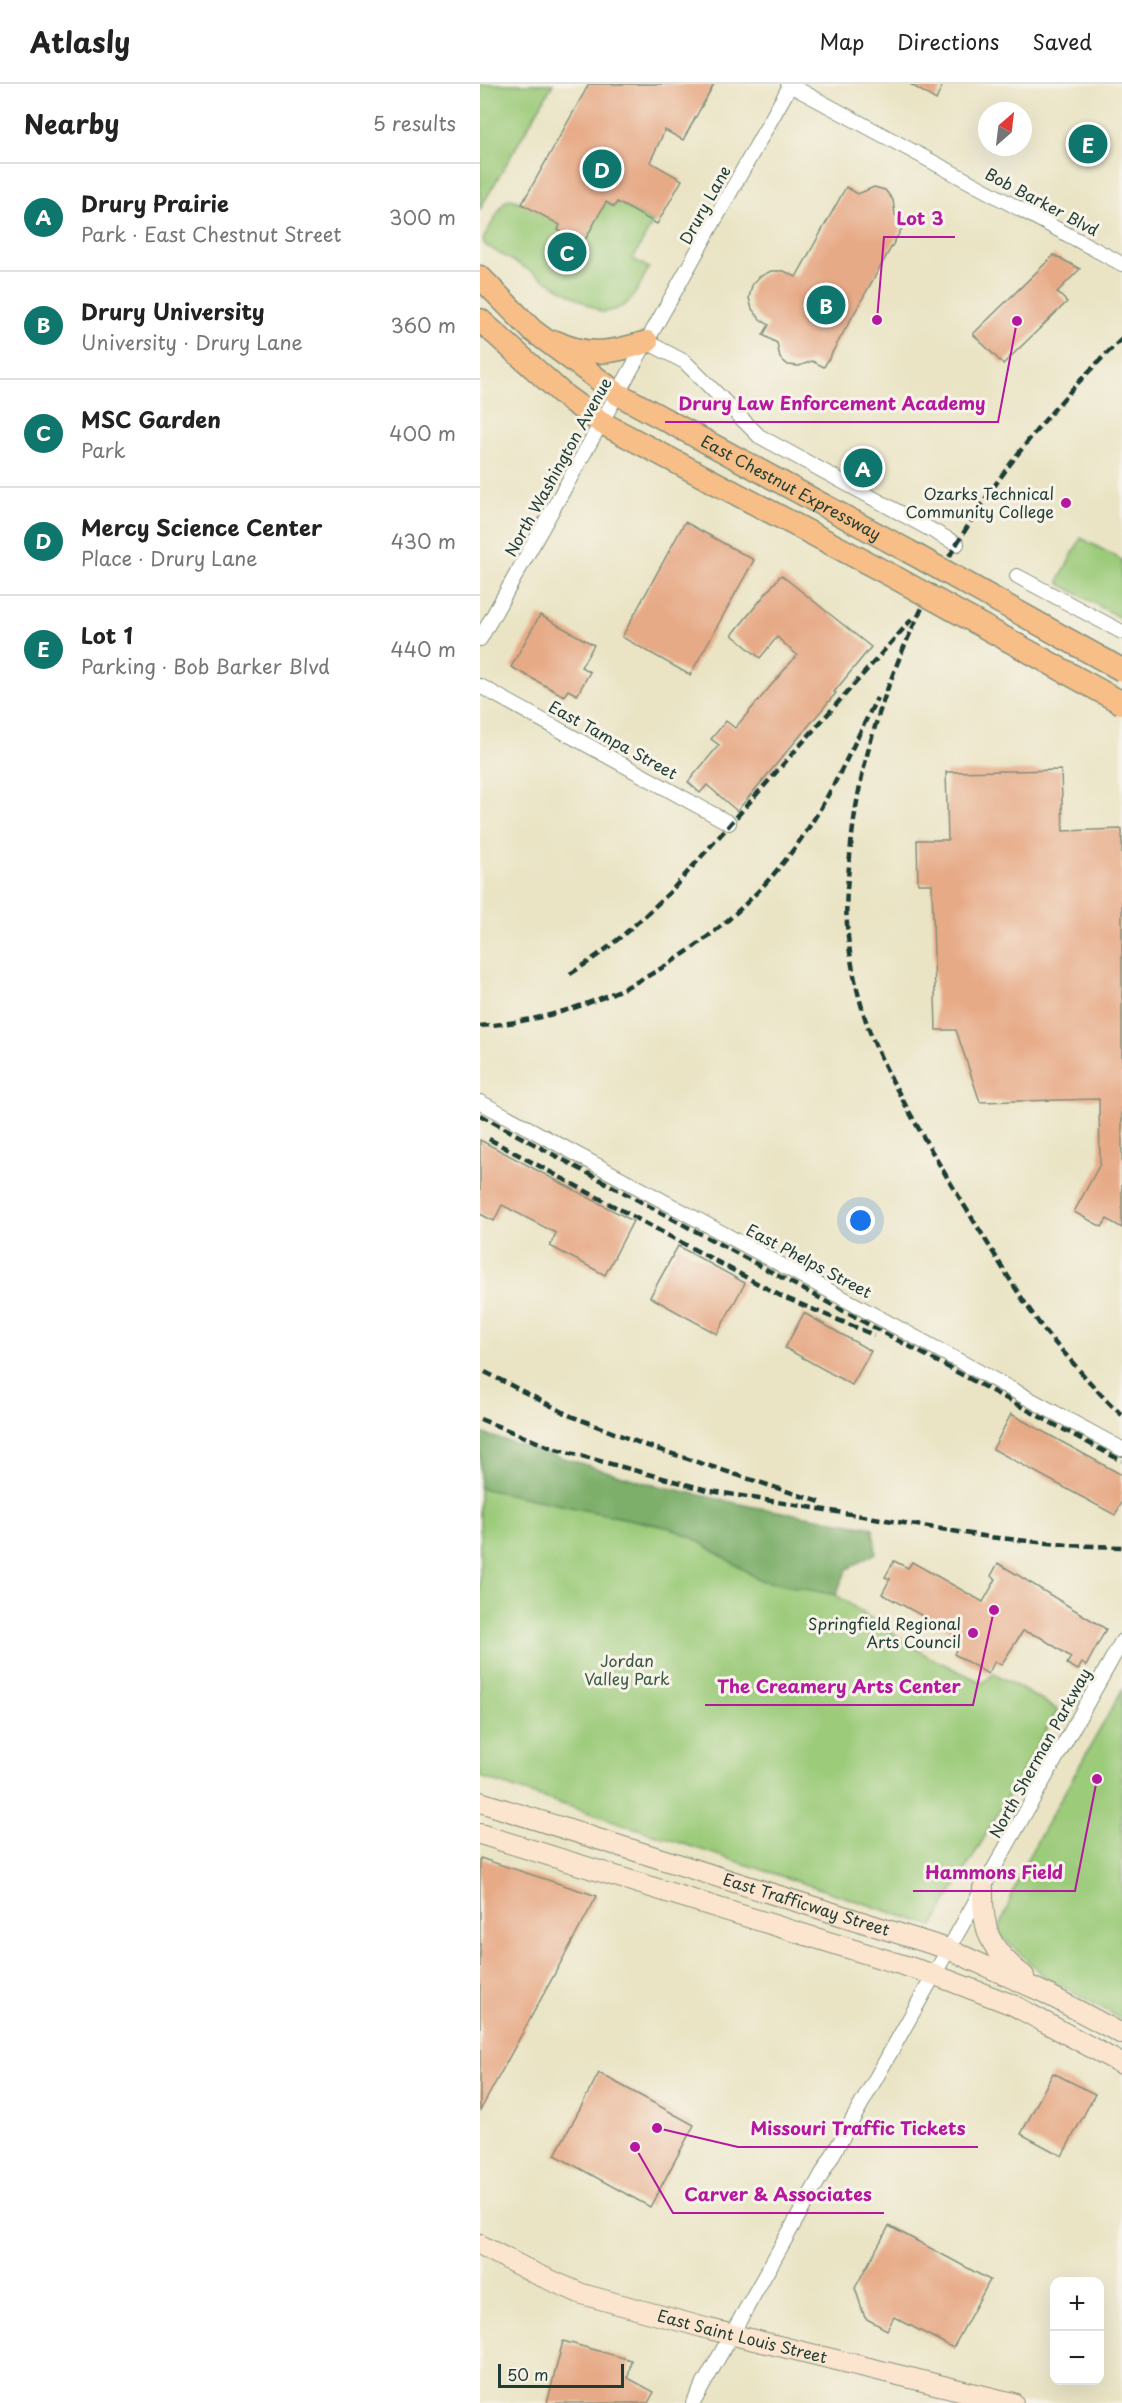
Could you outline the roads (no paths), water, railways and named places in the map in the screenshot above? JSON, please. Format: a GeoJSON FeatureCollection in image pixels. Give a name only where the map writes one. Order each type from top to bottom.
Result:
{"type":"FeatureCollection","features":[{"type":"Feature","properties":{"kind":"main road","name":"East Chestnut Expressway"},"geometry":{"type":"LineString","coordinates":[[480,277],[532,330],[618,394],[909,551],[1122,670]]}},
{"type":"Feature","properties":{"kind":"main road","name":"East Chestnut Expressway"},"geometry":{"type":"LineString","coordinates":[[480,320],[566,397],[602,423],[896,578],[1122,703]]}},
{"type":"Feature","properties":{"kind":"main road"},"geometry":{"type":"LineString","coordinates":[[532,330],[570,349],[612,353],[647,342]]}},
{"type":"Feature","properties":{"kind":"main road","name":"East Trafficway Street"},"geometry":{"type":"LineString","coordinates":[[480,1802],[948,1949],[1045,1993],[1122,2034]]}},
{"type":"Feature","properties":{"kind":"main road","name":"East Trafficway Street"},"geometry":{"type":"LineString","coordinates":[[480,1834],[935,1974],[1012,2005],[1122,2064]]}},
{"type":"Feature","properties":{"kind":"main road"},"geometry":{"type":"LineString","coordinates":[[983,1888],[982,1916],[990,1941],[1008,1964],[1045,1993]]}},
{"type":"Feature","properties":{"kind":"main road","name":"East Saint Louis Street"},"geometry":{"type":"LineString","coordinates":[[480,2245],[534,2273],[582,2294],[731,2334],[1013,2403]]}},
{"type":"Feature","properties":{"kind":"street","name":"Bob Barker Blvd"},"geometry":{"type":"LineString","coordinates":[[790,84],[1122,264]]}},
{"type":"Feature","properties":{"kind":"street","name":"Drury Lane"},"geometry":{"type":"LineString","coordinates":[[647,342],[790,84]]}},
{"type":"Feature","properties":{"kind":"street","name":"North Washington Avenue"},"geometry":{"type":"LineString","coordinates":[[480,639],[647,342]]}},
{"type":"Feature","properties":{"kind":"street"},"geometry":{"type":"LineString","coordinates":[[647,342],[685,362],[759,436],[957,544]]}},
{"type":"Feature","properties":{"kind":"street"},"geometry":{"type":"LineString","coordinates":[[1017,576],[1122,632]]}},
{"type":"Feature","properties":{"kind":"street","name":"East Tampa Street"},"geometry":{"type":"LineString","coordinates":[[480,686],[729,823]]}},
{"type":"Feature","properties":{"kind":"street","name":"East Phelps Street"},"geometry":{"type":"LineString","coordinates":[[480,1102],[1122,1449]]}},
{"type":"Feature","properties":{"kind":"street","name":"North Sherman Parkway"},"geometry":{"type":"LineString","coordinates":[[693,2403],[1122,1641]]}},
{"type":"Feature","properties":{"kind":"railway"},"geometry":{"type":"LineString","coordinates":[[1122,339],[1071,390],[1023,447],[979,509],[940,574],[906,642],[879,713],[860,784],[846,907],[851,961],[862,1009],[879,1054],[900,1096],[1030,1310],[1052,1340],[1122,1415]]}},
{"type":"Feature","properties":{"kind":"railway"},"geometry":{"type":"LineString","coordinates":[[570,974],[622,936],[670,892],[912,619]]}},
{"type":"Feature","properties":{"kind":"railway"},"geometry":{"type":"LineString","coordinates":[[480,1026],[526,1020],[572,1009],[616,992],[658,970],[697,945],[767,882],[796,846],[840,774],[877,698]]}},
{"type":"Feature","properties":{"kind":"railway"},"geometry":{"type":"LineString","coordinates":[[480,1115],[1122,1461]]}},
{"type":"Feature","properties":{"kind":"railway"},"geometry":{"type":"LineString","coordinates":[[489,1139],[781,1296],[874,1335]]}},
{"type":"Feature","properties":{"kind":"railway"},"geometry":{"type":"LineString","coordinates":[[485,1372],[571,1416],[645,1445],[820,1502]]}},
{"type":"Feature","properties":{"kind":"railway"},"geometry":{"type":"LineString","coordinates":[[480,1419],[552,1448],[711,1491],[989,1537],[1068,1545],[1122,1547]]}},
{"type":"Feature","properties":{"kind":"place","name":"Lot 1"},"geometry":{"type":"Point","coordinates":[1088,144]}},
{"type":"Feature","properties":{"kind":"place","name":"Mercy Science Center"},"geometry":{"type":"Point","coordinates":[602,169]}},
{"type":"Feature","properties":{"kind":"place","name":"MSC Garden"},"geometry":{"type":"Point","coordinates":[567,252]}},
{"type":"Feature","properties":{"kind":"place","name":"Drury University"},"geometry":{"type":"Point","coordinates":[826,305]}},
{"type":"Feature","properties":{"kind":"place","name":"Lot 3"},"geometry":{"type":"Point","coordinates":[877,320]}},
{"type":"Feature","properties":{"kind":"place","name":"Drury Law Enforcement Academy"},"geometry":{"type":"Point","coordinates":[1017,321]}},
{"type":"Feature","properties":{"kind":"place","name":"Drury Prairie"},"geometry":{"type":"Point","coordinates":[863,468]}},
{"type":"Feature","properties":{"kind":"place","name":"Ozarks Technical Community College"},"geometry":{"type":"Point","coordinates":[1066,503]}},
{"type":"Feature","properties":{"kind":"place","name":"The Creamery Arts Center"},"geometry":{"type":"Point","coordinates":[994,1610]}},
{"type":"Feature","properties":{"kind":"place","name":"Springfield Regional Arts Council"},"geometry":{"type":"Point","coordinates":[973,1633]}},
{"type":"Feature","properties":{"kind":"place","name":"Hammons Field"},"geometry":{"type":"Point","coordinates":[1097,1779]}},
{"type":"Feature","properties":{"kind":"place","name":"Missouri Traffic Tickets"},"geometry":{"type":"Point","coordinates":[657,2128]}},
{"type":"Feature","properties":{"kind":"place","name":"Carver & Associates"},"geometry":{"type":"Point","coordinates":[635,2147]}},
{"type":"Feature","properties":{"kind":"park label","name":"Jordan Valley Park"},"geometry":{"type":"Point","coordinates":[627,1670]}}]}
